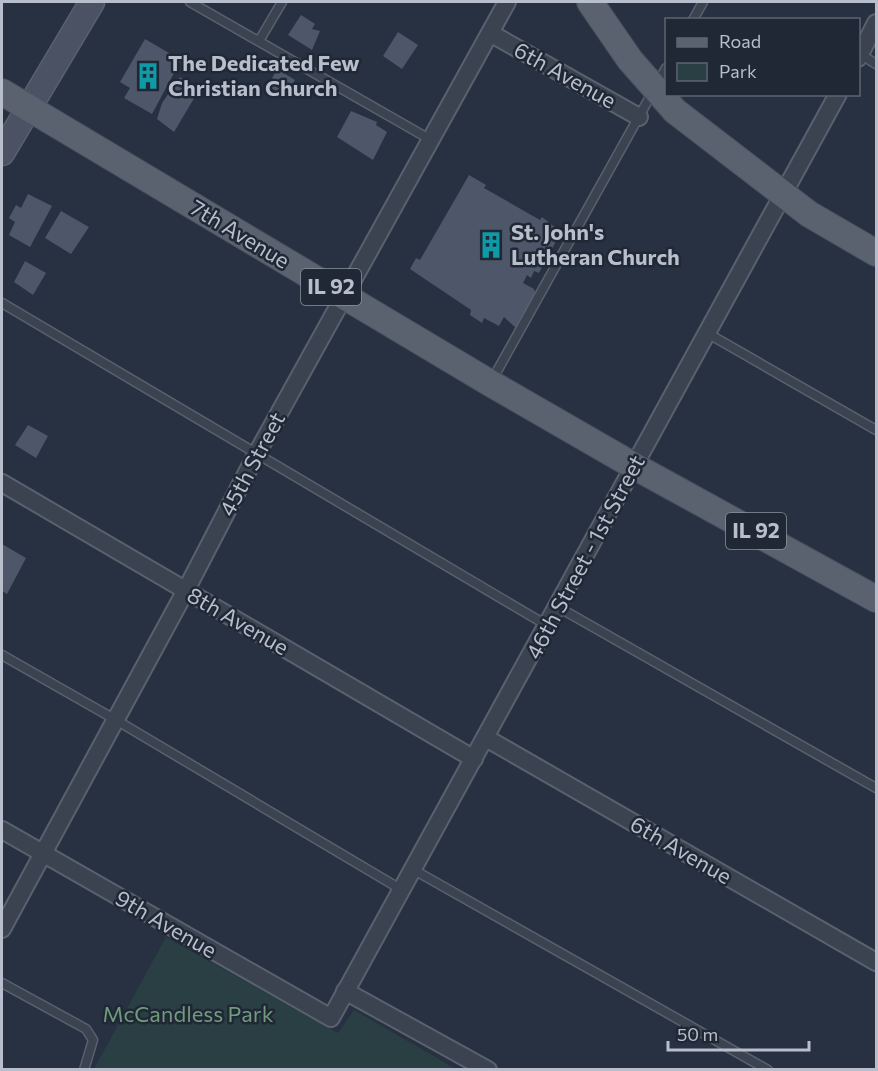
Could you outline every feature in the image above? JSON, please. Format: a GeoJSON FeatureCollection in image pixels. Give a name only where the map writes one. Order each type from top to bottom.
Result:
{"type":"FeatureCollection","features":[{"type":"Feature","properties":{"kind":"main road","name":"6th Avenue"},"geometry":{"type":"LineString","coordinates":[[590,2],[630,60],[661,78]]}},
{"type":"Feature","properties":{"kind":"main road","name":"7th Avenue"},"geometry":{"type":"LineString","coordinates":[[2,92],[490,383],[634,466]]}},
{"type":"Feature","properties":{"kind":"main road","name":"6th Avenue"},"geometry":{"type":"LineString","coordinates":[[674,96],[700,132],[809,214],[876,253]]}},
{"type":"Feature","properties":{"kind":"main road","name":"IL 92"},"geometry":{"type":"LineString","coordinates":[[634,466],[876,599]]}},
{"type":"Feature","properties":{"kind":"street"},"geometry":{"type":"LineString","coordinates":[[2,153],[92,2]]}},
{"type":"Feature","properties":{"kind":"street","name":"45th Street"},"geometry":{"type":"LineString","coordinates":[[2,929],[186,591],[256,455],[507,2]]}},
{"type":"Feature","properties":{"kind":"street"},"geometry":{"type":"LineString","coordinates":[[860,54],[876,23]]}},
{"type":"Feature","properties":{"kind":"street","name":"6th Avenue"},"geometry":{"type":"LineString","coordinates":[[490,33],[639,117]]}},
{"type":"Feature","properties":{"kind":"street","name":"46th Street - 1st Street"},"geometry":{"type":"LineString","coordinates":[[330,1018],[414,870],[837,96]]}},
{"type":"Feature","properties":{"kind":"street","name":"8th Avenue"},"geometry":{"type":"LineString","coordinates":[[2,483],[474,759]]}},
{"type":"Feature","properties":{"kind":"street","name":"6th Avenue"},"geometry":{"type":"LineString","coordinates":[[486,738],[876,962]]}},
{"type":"Feature","properties":{"kind":"street","name":"9th Avenue"},"geometry":{"type":"LineString","coordinates":[[2,830],[330,1018]]}},
{"type":"Feature","properties":{"kind":"street"},"geometry":{"type":"LineString","coordinates":[[345,991],[488,1070]]}},
{"type":"Feature","properties":{"kind":"lane"},"geometry":{"type":"LineString","coordinates":[[190,2],[431,140]]}},
{"type":"Feature","properties":{"kind":"lane"},"geometry":{"type":"LineString","coordinates":[[259,41],[282,2]]}},
{"type":"Feature","properties":{"kind":"lane"},"geometry":{"type":"LineString","coordinates":[[694,18],[702,2]]}},
{"type":"Feature","properties":{"kind":"lane"},"geometry":{"type":"LineString","coordinates":[[860,56],[876,64]]}},
{"type":"Feature","properties":{"kind":"lane"},"geometry":{"type":"LineString","coordinates":[[490,383],[661,78]]}},
{"type":"Feature","properties":{"kind":"lane"},"geometry":{"type":"LineString","coordinates":[[2,303],[548,626]]}},
{"type":"Feature","properties":{"kind":"lane"},"geometry":{"type":"LineString","coordinates":[[707,333],[876,430]]}},
{"type":"Feature","properties":{"kind":"lane"},"geometry":{"type":"LineString","coordinates":[[558,607],[876,788]]}},
{"type":"Feature","properties":{"kind":"lane"},"geometry":{"type":"LineString","coordinates":[[2,655],[116,720],[402,891]]}},
{"type":"Feature","properties":{"kind":"lane"},"geometry":{"type":"LineString","coordinates":[[414,870],[768,1070]]}},
{"type":"Feature","properties":{"kind":"lane"},"geometry":{"type":"LineString","coordinates":[[2,983],[86,1029],[93,1041],[84,1070]]}},
{"type":"Feature","properties":{"kind":"green space","name":"McCandless Park"},"geometry":{"type":"Polygon","coordinates":[[[166,937],[338,1033],[354,1010],[456,1069],[94,1069],[166,937]]]}},
{"type":"Feature","properties":{"kind":"building"},"geometry":{"type":"Polygon","coordinates":[[[301,15],[315,24],[312,29],[320,31],[312,50],[288,35],[301,15]]]}},
{"type":"Feature","properties":{"kind":"building"},"geometry":{"type":"Polygon","coordinates":[[[398,32],[418,45],[402,69],[383,56],[398,32]]]}},
{"type":"Feature","properties":{"kind":"building","name":"The Dedicated Few Christian Church"},"geometry":{"type":"Polygon","coordinates":[[[145,39],[181,60],[152,114],[124,98],[130,88],[120,82],[145,39]]]}},
{"type":"Feature","properties":{"kind":"building"},"geometry":{"type":"Polygon","coordinates":[[[277,69],[295,80],[286,97],[268,86],[277,69]]]}},
{"type":"Feature","properties":{"kind":"building"},"geometry":{"type":"Polygon","coordinates":[[[180,77],[199,90],[174,132],[157,119],[162,103],[180,77]]]}},
{"type":"Feature","properties":{"kind":"building"},"geometry":{"type":"Polygon","coordinates":[[[351,111],[377,122],[376,125],[387,132],[373,160],[337,137],[351,111]]]}},
{"type":"Feature","properties":{"kind":"building","name":"St. John's Lutheran Church"},"geometry":{"type":"Polygon","coordinates":[[[469,175],[486,185],[484,188],[540,220],[542,217],[561,232],[539,273],[534,271],[531,278],[527,275],[523,283],[534,289],[536,295],[517,329],[504,317],[499,326],[484,318],[482,323],[470,315],[471,310],[410,269],[416,258],[420,260],[469,175]]]}},
{"type":"Feature","properties":{"kind":"building"},"geometry":{"type":"Polygon","coordinates":[[[28,194],[52,206],[30,247],[9,235],[15,222],[9,218],[16,205],[21,208],[28,194]]]}},
{"type":"Feature","properties":{"kind":"building"},"geometry":{"type":"Polygon","coordinates":[[[61,211],[89,227],[71,254],[45,238],[61,211]]]}},
{"type":"Feature","properties":{"kind":"building"},"geometry":{"type":"Polygon","coordinates":[[[25,261],[46,273],[33,295],[14,282],[25,261]]]}},
{"type":"Feature","properties":{"kind":"building"},"geometry":{"type":"Polygon","coordinates":[[[28,425],[48,436],[36,458],[15,445],[28,425]]]}},
{"type":"Feature","properties":{"kind":"building"},"geometry":{"type":"Polygon","coordinates":[[[2,544],[26,558],[7,594],[2,591],[2,544]]]}},
{"type":"Feature","properties":{"kind":"place","name":"The Dedicated Few Christian Church"},"geometry":{"type":"Point","coordinates":[148,76]}},
{"type":"Feature","properties":{"kind":"place","name":"St. John's Lutheran Church"},"geometry":{"type":"Point","coordinates":[491,245]}}]}
